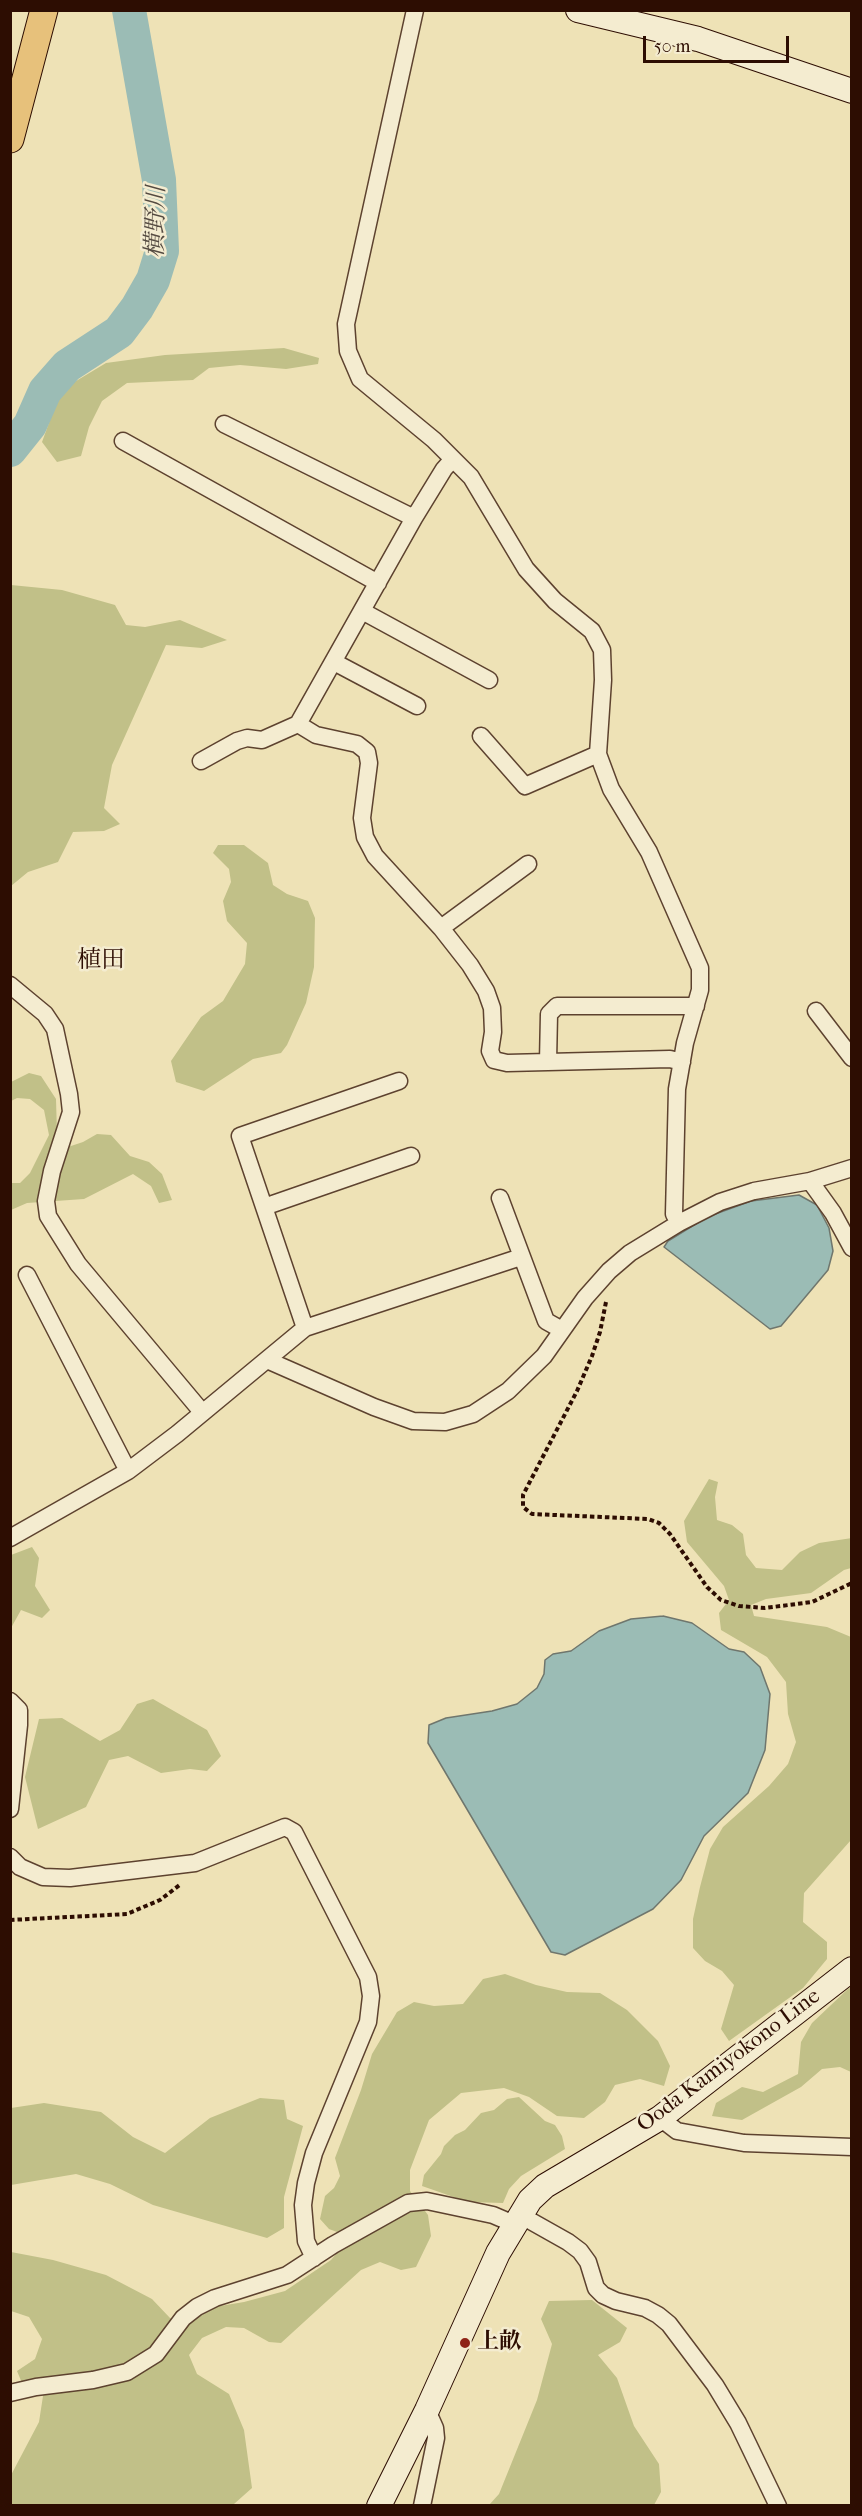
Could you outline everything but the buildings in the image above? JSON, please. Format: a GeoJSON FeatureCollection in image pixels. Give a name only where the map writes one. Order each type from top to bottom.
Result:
{"type":"FeatureCollection","features":[{"type":"Feature","properties":{"kind":"main road"},"geometry":{"type":"LineString","coordinates":[[11,134],[44,10]]}},
{"type":"Feature","properties":{"kind":"main road"},"geometry":{"type":"LineString","coordinates":[[578,10],[698,39],[852,91]]}},
{"type":"Feature","properties":{"kind":"main road","name":"Ooda Kamiyokono Line"},"geometry":{"type":"LineString","coordinates":[[379,2505],[427,2410],[498,2253],[530,2200],[544,2186],[660,2118],[852,1969]]}},
{"type":"Feature","properties":{"kind":"street"},"geometry":{"type":"LineString","coordinates":[[415,10],[346,324],[348,351],[360,379],[434,440],[471,477],[526,569],[555,601],[592,631],[602,650],[603,680],[598,754],[611,789],[649,852],[700,968],[700,990],[677,1089],[674,1214],[679,1223]]}},
{"type":"Feature","properties":{"kind":"street"},"geometry":{"type":"LineString","coordinates":[[224,424],[414,518]]}},
{"type":"Feature","properties":{"kind":"street"},"geometry":{"type":"LineString","coordinates":[[123,441],[378,583]]}},
{"type":"Feature","properties":{"kind":"street"},"geometry":{"type":"LineString","coordinates":[[201,761],[237,741],[247,738],[262,740],[298,724],[414,518],[444,469],[453,459]]}},
{"type":"Feature","properties":{"kind":"street"},"geometry":{"type":"LineString","coordinates":[[362,611],[489,680]]}},
{"type":"Feature","properties":{"kind":"street"},"geometry":{"type":"LineString","coordinates":[[334,662],[417,706]]}},
{"type":"Feature","properties":{"kind":"street"},"geometry":{"type":"LineString","coordinates":[[298,724],[316,735],[357,744],[367,752],[369,763],[362,818],[365,837],[375,856],[441,928],[470,965],[486,991],[492,1008],[493,1032],[490,1051],[494,1060],[507,1063],[670,1059],[682,1062]]}},
{"type":"Feature","properties":{"kind":"street"},"geometry":{"type":"LineString","coordinates":[[481,736],[525,786],[598,754]]}},
{"type":"Feature","properties":{"kind":"street"},"geometry":{"type":"LineString","coordinates":[[441,928],[528,864]]}},
{"type":"Feature","properties":{"kind":"street"},"geometry":{"type":"LineString","coordinates":[[10,985],[45,1014],[55,1029],[69,1094],[71,1112],[52,1171],[46,1201],[48,1216],[78,1264],[202,1412]]}},
{"type":"Feature","properties":{"kind":"street"},"geometry":{"type":"LineString","coordinates":[[548,1062],[549,1014],[557,1006],[696,1006]]}},
{"type":"Feature","properties":{"kind":"street"},"geometry":{"type":"LineString","coordinates":[[816,1011],[852,1058]]}},
{"type":"Feature","properties":{"kind":"street"},"geometry":{"type":"LineString","coordinates":[[305,1328],[240,1136],[399,1081]]}},
{"type":"Feature","properties":{"kind":"street"},"geometry":{"type":"LineString","coordinates":[[264,1207],[411,1155]]}},
{"type":"Feature","properties":{"kind":"street"},"geometry":{"type":"LineString","coordinates":[[267,1359],[374,1407],[413,1421],[445,1422],[473,1414],[508,1391],[544,1356],[585,1298],[609,1271],[630,1253],[679,1223],[720,1202],[754,1191],[810,1181],[852,1168]]}},
{"type":"Feature","properties":{"kind":"street"},"geometry":{"type":"LineString","coordinates":[[810,1181],[833,1213],[852,1248]]}},
{"type":"Feature","properties":{"kind":"street"},"geometry":{"type":"LineString","coordinates":[[500,1198],[520,1257],[546,1321],[562,1330]]}},
{"type":"Feature","properties":{"kind":"street"},"geometry":{"type":"LineString","coordinates":[[10,1538],[128,1471],[177,1434],[305,1328],[520,1257]]}},
{"type":"Feature","properties":{"kind":"street"},"geometry":{"type":"LineString","coordinates":[[27,1275],[128,1471]]}},
{"type":"Feature","properties":{"kind":"street"},"geometry":{"type":"LineString","coordinates":[[10,1701],[19,1710],[19,1725],[10,1809]]}},
{"type":"Feature","properties":{"kind":"street"},"geometry":{"type":"LineString","coordinates":[[10,1857],[20,1868],[44,1877],[70,1878],[195,1863],[285,1827],[294,1832],[368,1977],[371,1996],[368,2022],[314,2153],[306,2183],[303,2205],[306,2241],[314,2258]]}},
{"type":"Feature","properties":{"kind":"street"},"geometry":{"type":"LineString","coordinates":[[660,2118],[677,2131],[744,2143],[852,2147]]}},
{"type":"Feature","properties":{"kind":"street"},"geometry":{"type":"LineString","coordinates":[[10,2393],[36,2387],[93,2380],[127,2372],[156,2354],[183,2318],[197,2307],[215,2298],[287,2275],[401,2206],[427,2201],[517,2219],[568,2242],[588,2262],[596,2288],[603,2295],[616,2301],[645,2308],[669,2324],[709,2376],[732,2413],[778,2505]]}},
{"type":"Feature","properties":{"kind":"street"},"geometry":{"type":"LineString","coordinates":[[422,2505],[436,2438],[435,2428],[427,2410]]}},
{"type":"Feature","properties":{"kind":"path"},"geometry":{"type":"LineString","coordinates":[[609,1271],[600,1332],[592,1356],[577,1391],[522,1495],[523,1507],[532,1514],[648,1519],[659,1523],[670,1534],[707,1587],[721,1600],[739,1606],[765,1608],[812,1602],[852,1583]]}},
{"type":"Feature","properties":{"kind":"path"},"geometry":{"type":"LineString","coordinates":[[10,1920],[127,1914],[159,1900],[185,1881],[195,1863]]}},
{"type":"Feature","properties":{"kind":"shaded area"},"geometry":{"type":"Polygon","coordinates":[[[284,348],[319,358],[318,364],[286,369],[240,365],[209,368],[193,380],[127,383],[102,401],[89,427],[81,456],[57,462],[42,442],[61,390],[106,363],[165,355],[284,348]]]}},
{"type":"Feature","properties":{"kind":"shaded area"},"geometry":{"type":"Polygon","coordinates":[[[11,585],[62,590],[115,605],[126,625],[145,627],[180,620],[227,640],[202,648],[166,645],[112,765],[104,808],[120,824],[104,831],[73,832],[58,862],[28,872],[11,886],[11,585]]]}},
{"type":"Feature","properties":{"kind":"shaded area"},"geometry":{"type":"Polygon","coordinates":[[[218,845],[244,845],[268,863],[273,885],[287,894],[308,901],[315,918],[314,967],[306,1003],[281,1053],[253,1059],[204,1091],[176,1082],[171,1061],[201,1017],[223,1001],[245,964],[247,943],[227,921],[223,901],[231,882],[229,869],[213,853],[218,845]]]}},
{"type":"Feature","properties":{"kind":"shaded area"},"geometry":{"type":"Polygon","coordinates":[[[29,1073],[41,1076],[56,1099],[57,1133],[71,1146],[97,1134],[111,1135],[130,1156],[149,1162],[162,1174],[172,1200],[159,1203],[151,1186],[133,1174],[84,1199],[27,1203],[11,1210],[11,1183],[20,1183],[30,1173],[49,1135],[44,1110],[30,1099],[17,1098],[11,1101],[11,1082],[29,1073]]]}},
{"type":"Feature","properties":{"kind":"shaded area"},"geometry":{"type":"Polygon","coordinates":[[[709,1479],[718,1482],[715,1497],[717,1520],[732,1525],[743,1534],[746,1555],[756,1568],[782,1570],[800,1552],[819,1543],[852,1538],[851,1568],[844,1570],[811,1593],[766,1599],[751,1605],[754,1616],[827,1627],[851,1637],[851,1840],[804,1893],[803,1922],[827,1942],[827,1959],[803,1988],[729,2041],[721,2029],[734,1985],[722,1971],[705,1961],[693,1948],[693,1919],[700,1887],[710,1849],[723,1827],[769,1786],[788,1764],[796,1742],[788,1714],[786,1682],[767,1657],[721,1630],[719,1613],[729,1600],[724,1586],[687,1542],[684,1521],[709,1479]]]}},
{"type":"Feature","properties":{"kind":"shaded area"},"geometry":{"type":"Polygon","coordinates":[[[32,1547],[39,1558],[35,1586],[50,1610],[42,1618],[21,1610],[11,1628],[11,1555],[32,1547]]]}},
{"type":"Feature","properties":{"kind":"shaded area"},"geometry":{"type":"Polygon","coordinates":[[[153,1699],[207,1730],[221,1756],[207,1771],[190,1769],[161,1773],[128,1756],[109,1760],[86,1807],[38,1829],[25,1777],[39,1719],[62,1718],[100,1741],[120,1730],[137,1704],[153,1699]]]}},
{"type":"Feature","properties":{"kind":"shaded area"},"geometry":{"type":"Polygon","coordinates":[[[505,1974],[536,1985],[567,1992],[600,1993],[627,2010],[658,2041],[670,2066],[664,2086],[640,2079],[615,2085],[605,2102],[584,2118],[557,2116],[529,2097],[504,2088],[461,2093],[429,2120],[410,2170],[410,2191],[428,2215],[431,2236],[416,2267],[401,2270],[380,2262],[361,2270],[281,2343],[269,2342],[244,2328],[226,2327],[202,2338],[189,2355],[197,2374],[229,2394],[244,2430],[252,2488],[234,2504],[11,2505],[10,2477],[39,2422],[43,2396],[36,2382],[22,2383],[17,2371],[35,2359],[42,2339],[29,2317],[11,2311],[11,2252],[53,2260],[106,2275],[152,2299],[170,2318],[190,2322],[214,2307],[285,2291],[331,2260],[343,2246],[337,2232],[329,2229],[320,2219],[325,2196],[334,2188],[340,2176],[335,2158],[372,2054],[397,2012],[414,2002],[434,2006],[463,2004],[483,1979],[505,1974]]]}},
{"type":"Feature","properties":{"kind":"shaded area"},"geometry":{"type":"Polygon","coordinates":[[[849,1988],[852,1989],[851,2072],[840,2067],[822,2069],[801,2087],[742,2120],[712,2116],[716,2103],[742,2087],[763,2092],[798,2074],[801,2042],[812,2023],[849,1988]]]}},
{"type":"Feature","properties":{"kind":"shaded area"},"geometry":{"type":"Polygon","coordinates":[[[519,2097],[545,2121],[555,2125],[562,2136],[565,2149],[521,2176],[509,2189],[503,2203],[468,2202],[422,2186],[424,2175],[441,2154],[444,2146],[455,2135],[465,2130],[481,2113],[494,2110],[507,2099],[519,2097]]]}},
{"type":"Feature","properties":{"kind":"shaded area"},"geometry":{"type":"Polygon","coordinates":[[[260,2098],[284,2100],[287,2119],[303,2126],[284,2197],[284,2228],[267,2238],[153,2205],[110,2184],[76,2174],[11,2185],[11,2108],[44,2103],[101,2112],[133,2137],[165,2153],[210,2118],[260,2098]]]}},
{"type":"Feature","properties":{"kind":"shaded area"},"geometry":{"type":"Polygon","coordinates":[[[592,2300],[627,2328],[620,2342],[598,2355],[617,2378],[634,2426],[659,2464],[661,2492],[654,2505],[489,2505],[499,2494],[537,2400],[552,2344],[541,2319],[549,2301],[592,2300]]]}},
{"type":"Feature","properties":{"kind":"water"},"geometry":{"type":"Polygon","coordinates":[[[799,1195],[817,1205],[829,1228],[833,1251],[828,1270],[781,1326],[770,1329],[664,1247],[668,1241],[707,1217],[751,1201],[799,1195]]]}},
{"type":"Feature","properties":{"kind":"water"},"geometry":{"type":"Polygon","coordinates":[[[663,1616],[692,1623],[729,1649],[744,1652],[760,1667],[770,1694],[765,1750],[748,1793],[704,1836],[681,1880],[653,1909],[565,1955],[551,1952],[428,1743],[429,1725],[446,1718],[492,1711],[517,1704],[537,1688],[544,1674],[545,1660],[553,1654],[571,1651],[599,1631],[631,1619],[663,1616]]]}},
{"type":"Feature","properties":{"kind":"waterway","name":"横野川"},"geometry":{"type":"LineString","coordinates":[[10,450],[30,425],[45,391],[67,366],[119,332],[137,308],[153,280],[162,251],[159,180],[129,10]]}},
{"type":"Feature","properties":{"kind":"place","name":"上畝"},"geometry":{"type":"Point","coordinates":[465,2343]}},
{"type":"Feature","properties":{"kind":"district","name":"植田"},"geometry":{"type":"Point","coordinates":[101,961]}}]}
